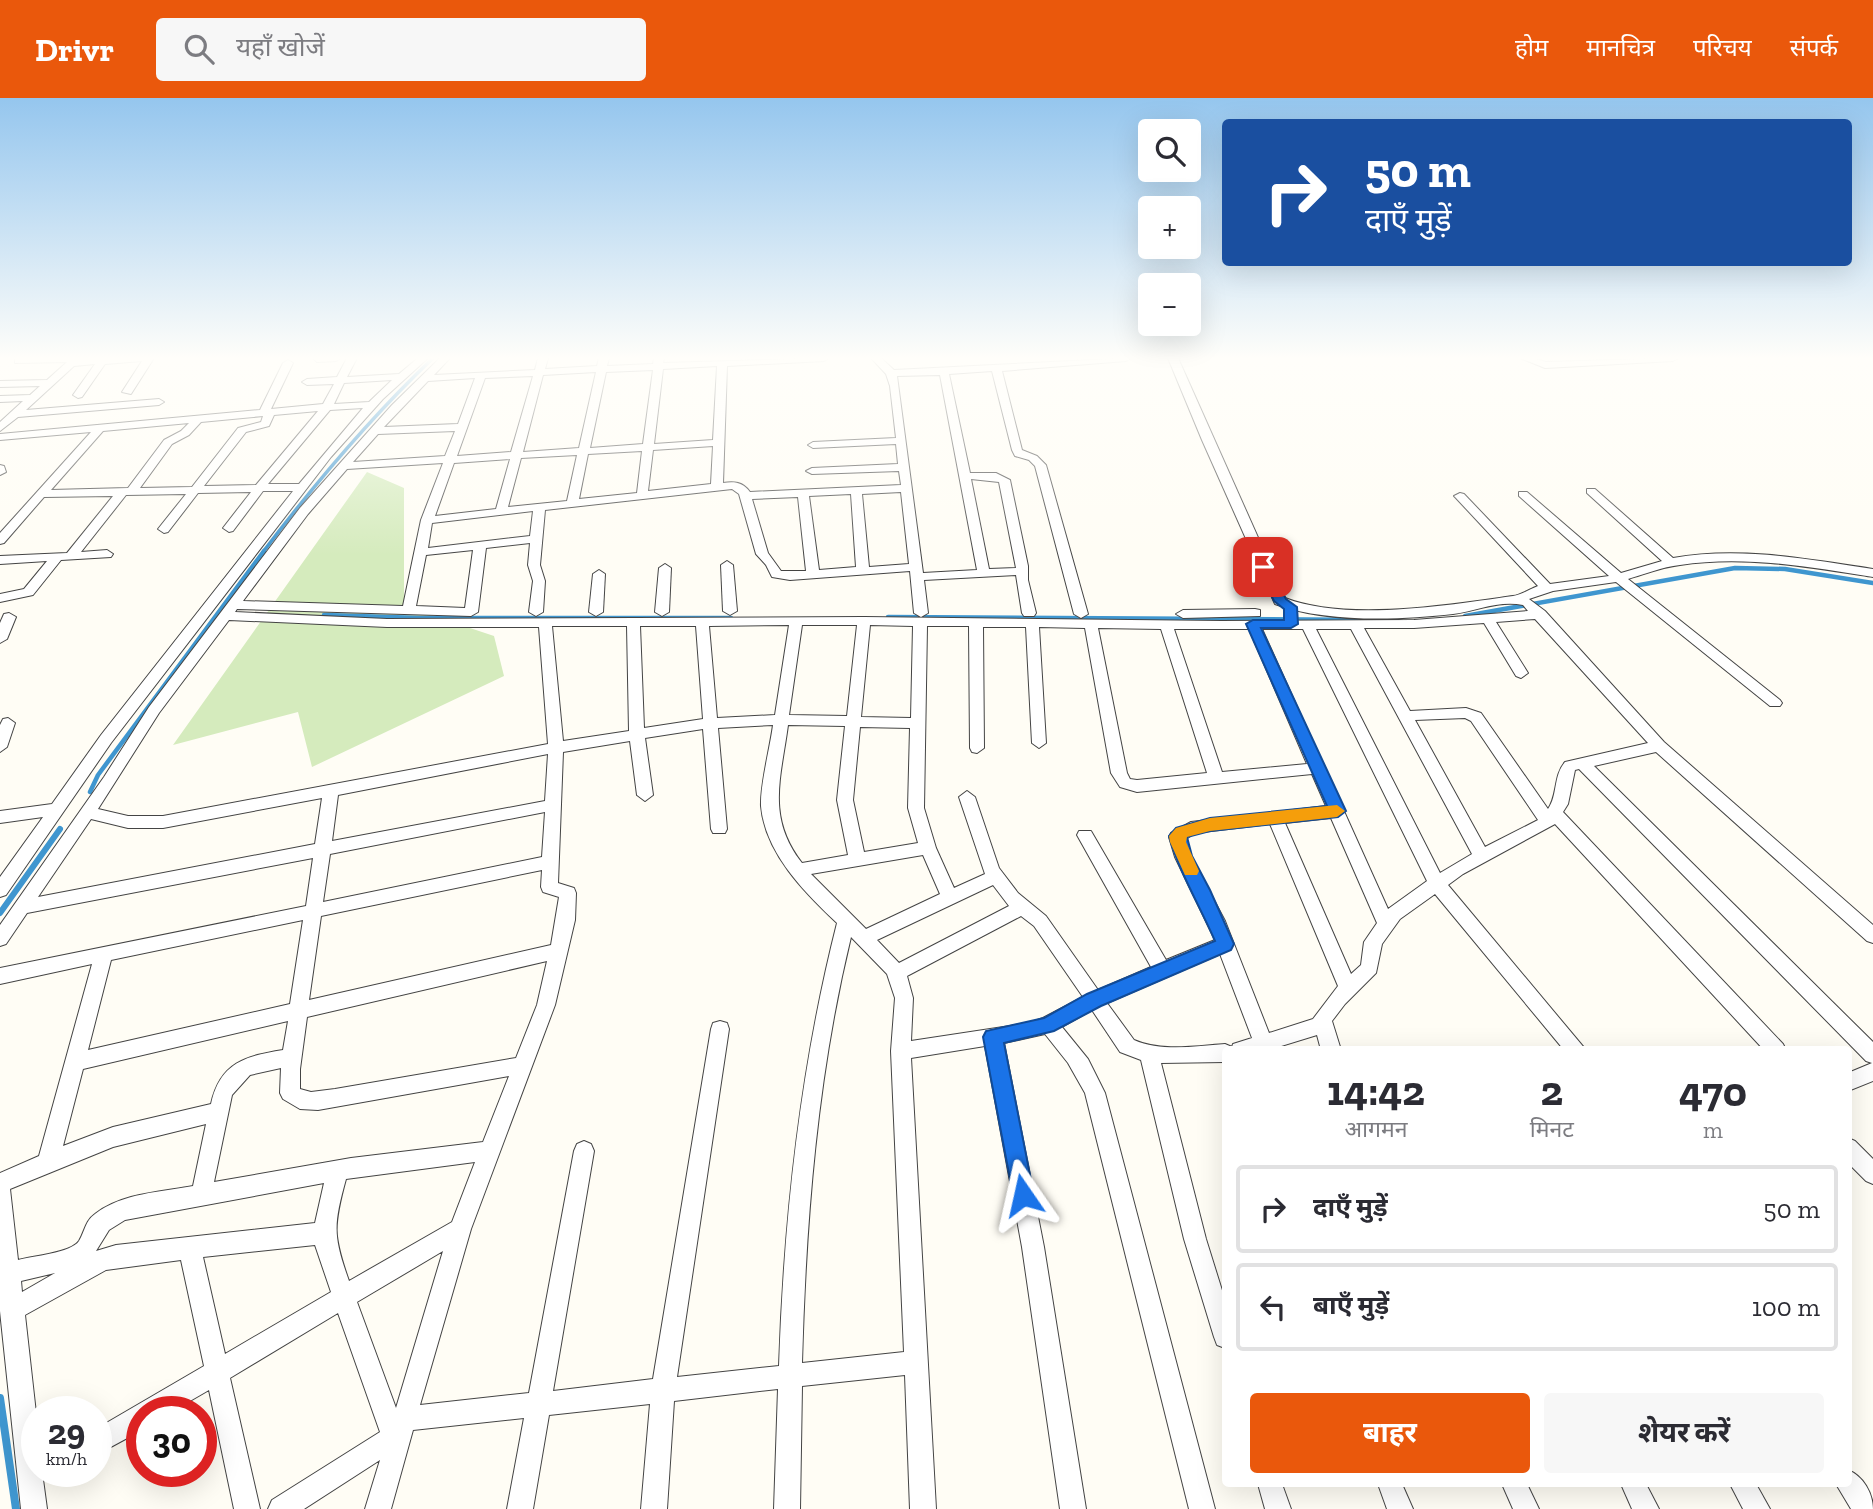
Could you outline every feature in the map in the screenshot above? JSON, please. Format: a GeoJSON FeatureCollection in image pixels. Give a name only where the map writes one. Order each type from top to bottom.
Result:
{"type":"FeatureCollection","features":[{"type":"Feature","properties":{"kind":"street"},"geometry":{"type":"LineString","coordinates":[[0,437],[155,424]]}},
{"type":"Feature","properties":{"kind":"street"},"geometry":{"type":"LineString","coordinates":[[0,598],[28,592],[126,492],[168,442],[185,433],[193,424]]}},
{"type":"Feature","properties":{"kind":"street"},"geometry":{"type":"LineString","coordinates":[[164,529],[242,430],[263,424]]}},
{"type":"Feature","properties":{"kind":"street"},"geometry":{"type":"LineString","coordinates":[[229,528],[312,424]]}},
{"type":"Feature","properties":{"kind":"street"},"geometry":{"type":"LineString","coordinates":[[0,890],[106,739],[354,424]]}},
{"type":"Feature","properties":{"kind":"street"},"geometry":{"type":"LineString","coordinates":[[0,939],[155,710],[304,511],[381,424]]}},
{"type":"Feature","properties":{"kind":"street"},"geometry":{"type":"LineString","coordinates":[[409,611],[427,520],[463,424]]}},
{"type":"Feature","properties":{"kind":"street"},"geometry":{"type":"LineString","coordinates":[[501,510],[525,424]]}},
{"type":"Feature","properties":{"kind":"street"},"geometry":{"type":"LineString","coordinates":[[572,503],[588,424]]}},
{"type":"Feature","properties":{"kind":"street"},"geometry":{"type":"LineString","coordinates":[[642,495],[652,424]]}},
{"type":"Feature","properties":{"kind":"street"},"geometry":{"type":"LineString","coordinates":[[717,486],[718,424]]}},
{"type":"Feature","properties":{"kind":"street"},"geometry":{"type":"LineString","coordinates":[[899,424],[920,618],[915,793],[919,821],[928,848],[950,897]]}},
{"type":"Feature","properties":{"kind":"street"},"geometry":{"type":"LineString","coordinates":[[954,424],[984,573]]}},
{"type":"Feature","properties":{"kind":"street"},"geometry":{"type":"LineString","coordinates":[[1010,424],[1019,454],[1032,458],[1040,465],[1086,619],[1119,773],[1125,783],[1137,786],[1318,768]]}},
{"type":"Feature","properties":{"kind":"street"},"geometry":{"type":"LineString","coordinates":[[1202,424],[1274,591],[1293,617],[1437,884],[1573,1046]]}},
{"type":"Feature","properties":{"kind":"street"},"geometry":{"type":"LineString","coordinates":[[374,431],[462,427]]}},
{"type":"Feature","properties":{"kind":"street"},"geometry":{"type":"LineString","coordinates":[[0,540],[99,429]]}},
{"type":"Feature","properties":{"kind":"street"},"geometry":{"type":"LineString","coordinates":[[813,445],[901,441]]}},
{"type":"Feature","properties":{"kind":"street"},"geometry":{"type":"LineString","coordinates":[[344,466],[717,443]]}},
{"type":"Feature","properties":{"kind":"street"},"geometry":{"type":"LineString","coordinates":[[812,471],[904,467]]}},
{"type":"Feature","properties":{"kind":"street"},"geometry":{"type":"LineString","coordinates":[[965,477],[996,476],[1004,480],[1030,619],[1039,743]]}},
{"type":"Feature","properties":{"kind":"street"},"geometry":{"type":"LineString","coordinates":[[427,520],[717,486],[738,486],[746,496],[762,554],[772,564],[776,574],[781,576],[863,571],[1021,571]]}},
{"type":"Feature","properties":{"kind":"street"},"geometry":{"type":"LineString","coordinates":[[40,494],[302,487]]}},
{"type":"Feature","properties":{"kind":"street"},"geometry":{"type":"LineString","coordinates":[[746,496],[906,488]]}},
{"type":"Feature","properties":{"kind":"street"},"geometry":{"type":"LineString","coordinates":[[856,490],[863,571]]}},
{"type":"Feature","properties":{"kind":"street"},"geometry":{"type":"LineString","coordinates":[[1591,491],[1671,563]]}},
{"type":"Feature","properties":{"kind":"street"},"geometry":{"type":"LineString","coordinates":[[803,493],[813,574]]}},
{"type":"Feature","properties":{"kind":"street"},"geometry":{"type":"LineString","coordinates":[[1522,494],[1626,583],[1775,703]]}},
{"type":"Feature","properties":{"kind":"street"},"geometry":{"type":"LineString","coordinates":[[1460,496],[1548,589]]}},
{"type":"Feature","properties":{"kind":"street"},"geometry":{"type":"LineString","coordinates":[[378,1509],[460,1228],[546,1005],[559,951],[568,893],[549,887],[556,748],[539,581],[534,565],[539,506]]}},
{"type":"Feature","properties":{"kind":"street"},"geometry":{"type":"LineString","coordinates":[[421,552],[536,539]]}},
{"type":"Feature","properties":{"kind":"street"},"geometry":{"type":"LineString","coordinates":[[471,612],[480,545]]}},
{"type":"Feature","properties":{"kind":"street"},"geometry":{"type":"LineString","coordinates":[[0,560],[107,554]]}},
{"type":"Feature","properties":{"kind":"street"},"geometry":{"type":"LineString","coordinates":[[1873,573],[1754,559],[1721,558],[1671,563],[1626,583],[1531,592],[1531,606],[1659,746],[1873,936]]}},
{"type":"Feature","properties":{"kind":"street"},"geometry":{"type":"LineString","coordinates":[[727,565],[730,611]]}},
{"type":"Feature","properties":{"kind":"street"},"geometry":{"type":"LineString","coordinates":[[662,612],[665,568]]}},
{"type":"Feature","properties":{"kind":"street"},"geometry":{"type":"LineString","coordinates":[[596,612],[598,574]]}},
{"type":"Feature","properties":{"kind":"street"},"geometry":{"type":"LineString","coordinates":[[1086,619],[1166,624],[1253,624],[1341,612],[1531,606]]}},
{"type":"Feature","properties":{"kind":"street"},"geometry":{"type":"LineString","coordinates":[[230,610],[387,623],[541,617],[596,612],[730,611],[920,618],[1293,617],[1355,624],[1489,619],[1531,606]]}},
{"type":"Feature","properties":{"kind":"street"},"geometry":{"type":"LineString","coordinates":[[230,610],[471,612],[633,621],[864,621],[920,618],[976,623],[1030,619]]}},
{"type":"Feature","properties":{"kind":"street"},"geometry":{"type":"LineString","coordinates":[[0,639],[9,617]]}},
{"type":"Feature","properties":{"kind":"street"},"geometry":{"type":"LineString","coordinates":[[1489,619],[1521,673]]}},
{"type":"Feature","properties":{"kind":"street"},"geometry":{"type":"LineString","coordinates":[[633,621],[637,734],[645,795]]}},
{"type":"Feature","properties":{"kind":"street"},"geometry":{"type":"LineString","coordinates":[[702,621],[719,829]]}},
{"type":"Feature","properties":{"kind":"street"},"geometry":{"type":"LineString","coordinates":[[796,621],[769,805],[775,831],[798,870],[896,973],[904,993],[901,1051],[923,1509]]}},
{"type":"Feature","properties":{"kind":"street"},"geometry":{"type":"LineString","coordinates":[[858,860],[845,800],[864,621]]}},
{"type":"Feature","properties":{"kind":"street"},"geometry":{"type":"LineString","coordinates":[[976,623],[977,748]]}},
{"type":"Feature","properties":{"kind":"street"},"geometry":{"type":"LineString","coordinates":[[1166,624],[1216,778]]}},
{"type":"Feature","properties":{"kind":"street"},"geometry":{"type":"LineString","coordinates":[[1253,624],[1386,923]]}},
{"type":"Feature","properties":{"kind":"street"},"geometry":{"type":"LineString","coordinates":[[1355,624],[1482,856]]}},
{"type":"Feature","properties":{"kind":"street"},"geometry":{"type":"LineString","coordinates":[[1404,716],[1466,713],[1476,717],[1552,818],[1772,1046]]}},
{"type":"Feature","properties":{"kind":"street"},"geometry":{"type":"LineString","coordinates":[[88,812],[128,822],[163,822],[556,748],[711,723],[782,720],[918,723]]}},
{"type":"Feature","properties":{"kind":"street"},"geometry":{"type":"LineString","coordinates":[[0,747],[8,723]]}},
{"type":"Feature","properties":{"kind":"street"},"geometry":{"type":"LineString","coordinates":[[1330,1046],[1322,1026],[1326,1010],[1372,964],[1373,942],[1394,914],[1482,856],[1552,818],[1562,794],[1565,772],[1570,766],[1659,746]]}},
{"type":"Feature","properties":{"kind":"street"},"geometry":{"type":"LineString","coordinates":[[1582,763],[1873,1055]]}},
{"type":"Feature","properties":{"kind":"street"},"geometry":{"type":"LineString","coordinates":[[331,791],[292,1057],[290,1093],[294,1098],[306,1101],[524,1065]]}},
{"type":"Feature","properties":{"kind":"street"},"geometry":{"type":"LineString","coordinates":[[967,797],[985,854],[996,876],[1012,898],[1040,921],[1126,1046],[1134,1051],[1149,1053],[1222,1053]]}},
{"type":"Feature","properties":{"kind":"street"},"geometry":{"type":"LineString","coordinates":[[23,907],[553,805]]}},
{"type":"Feature","properties":{"kind":"street"},"geometry":{"type":"LineString","coordinates":[[0,817],[58,809]]}},
{"type":"Feature","properties":{"kind":"street"},"geometry":{"type":"LineString","coordinates":[[1264,1044],[1225,944],[1202,890],[1183,857],[1177,836],[1191,828],[1338,811]]}},
{"type":"Feature","properties":{"kind":"street"},"geometry":{"type":"LineString","coordinates":[[1275,818],[1348,988]]}},
{"type":"Feature","properties":{"kind":"street"},"geometry":{"type":"LineString","coordinates":[[1085,835],[1162,970]]}},
{"type":"Feature","properties":{"kind":"street"},"geometry":{"type":"LineString","coordinates":[[798,870],[928,848]]}},
{"type":"Feature","properties":{"kind":"street"},"geometry":{"type":"LineString","coordinates":[[0,976],[550,862]]}},
{"type":"Feature","properties":{"kind":"street"},"geometry":{"type":"LineString","coordinates":[[864,938],[996,876]]}},
{"type":"Feature","properties":{"kind":"street"},"geometry":{"type":"LineString","coordinates":[[896,973],[1023,907]]}},
{"type":"Feature","properties":{"kind":"street"},"geometry":{"type":"LineString","coordinates":[[787,1509],[790,1376],[800,1190],[833,968],[846,921]]}},
{"type":"Feature","properties":{"kind":"street"},"geometry":{"type":"LineString","coordinates":[[901,1051],[1048,1026],[1094,1000],[1225,944]]}},
{"type":"Feature","properties":{"kind":"street"},"geometry":{"type":"LineString","coordinates":[[75,1062],[559,951]]}},
{"type":"Feature","properties":{"kind":"street"},"geometry":{"type":"LineString","coordinates":[[48,1162],[104,954]]}},
{"type":"Feature","properties":{"kind":"street"},"geometry":{"type":"LineString","coordinates":[[1048,1026],[1076,1055],[1088,1073],[1095,1093],[1202,1509]]}},
{"type":"Feature","properties":{"kind":"street"},"geometry":{"type":"LineString","coordinates":[[1256,1046],[1322,1026]]}},
{"type":"Feature","properties":{"kind":"street"},"geometry":{"type":"LineString","coordinates":[[654,1509],[663,1390],[720,1029]]}},
{"type":"Feature","properties":{"kind":"street"},"geometry":{"type":"LineString","coordinates":[[993,1037],[1033,1247],[1073,1509]]}},
{"type":"Feature","properties":{"kind":"street"},"geometry":{"type":"LineString","coordinates":[[1149,1053],[1195,1239],[1222,1327]]}},
{"type":"Feature","properties":{"kind":"street"},"geometry":{"type":"LineString","coordinates":[[201,1196],[223,1093],[237,1071],[292,1057]]}},
{"type":"Feature","properties":{"kind":"street"},"geometry":{"type":"LineString","coordinates":[[1852,1080],[1873,1072]]}},
{"type":"Feature","properties":{"kind":"street"},"geometry":{"type":"LineString","coordinates":[[0,1183],[48,1162],[141,1128],[219,1111]]}},
{"type":"Feature","properties":{"kind":"street"},"geometry":{"type":"LineString","coordinates":[[7,1273],[76,1258],[86,1250],[93,1232],[101,1222],[122,1210],[338,1171],[434,1156],[489,1151]]}},
{"type":"Feature","properties":{"kind":"street"},"geometry":{"type":"LineString","coordinates":[[520,1509],[584,1151]]}},
{"type":"Feature","properties":{"kind":"street"},"geometry":{"type":"LineString","coordinates":[[1852,1152],[1873,1174]]}},
{"type":"Feature","properties":{"kind":"street"},"geometry":{"type":"LineString","coordinates":[[338,1171],[324,1233],[326,1247],[399,1433]]}},
{"type":"Feature","properties":{"kind":"street"},"geometry":{"type":"LineString","coordinates":[[0,1191],[11,1310],[25,1396]]}},
{"type":"Feature","properties":{"kind":"street"},"geometry":{"type":"LineString","coordinates":[[177,1396],[460,1228]]}},
{"type":"Feature","properties":{"kind":"street"},"geometry":{"type":"LineString","coordinates":[[11,1310],[102,1260],[116,1256],[190,1250],[324,1233]]}},
{"type":"Feature","properties":{"kind":"street"},"geometry":{"type":"LineString","coordinates":[[190,1250],[247,1509]]}},
{"type":"Feature","properties":{"kind":"street"},"geometry":{"type":"LineString","coordinates":[[281,1509],[399,1433],[538,1405],[916,1362]]}},
{"type":"Feature","properties":{"kind":"street"},"geometry":{"type":"LineString","coordinates":[[34,1509],[37,1487]]}},
{"type":"Feature","properties":{"kind":"street"},"geometry":{"type":"LineString","coordinates":[[1271,1487],[1278,1509]]}},
{"type":"Feature","properties":{"kind":"street"},"geometry":{"type":"LineString","coordinates":[[1391,1487],[1400,1509]]}},
{"type":"Feature","properties":{"kind":"street"},"geometry":{"type":"LineString","coordinates":[[1515,1487],[1526,1509]]}},
{"type":"Feature","properties":{"kind":"street"},"geometry":{"type":"LineString","coordinates":[[1635,1487],[1646,1509]]}},
{"type":"Feature","properties":{"kind":"street"},"geometry":{"type":"LineString","coordinates":[[1744,1487],[1757,1509]]}},
{"type":"Feature","properties":{"kind":"street"},"geometry":{"type":"LineString","coordinates":[[1851,1487],[1866,1509]]}},
{"type":"Feature","properties":{"kind":"green space"},"geometry":{"type":"Polygon","coordinates":[[[367,472],[404,488],[404,606],[494,636],[504,676],[312,767],[298,712],[173,745],[367,472]]]}},
{"type":"Feature","properties":{"kind":"waterway"},"geometry":{"type":"LineString","coordinates":[[263,552],[369,424]]}},
{"type":"Feature","properties":{"kind":"waterway"},"geometry":{"type":"LineString","coordinates":[[90,792],[98,775],[264,551]]}},
{"type":"Feature","properties":{"kind":"waterway"},"geometry":{"type":"LineString","coordinates":[[1465,616],[1735,568],[1785,569],[1873,583]]}},
{"type":"Feature","properties":{"kind":"waterway"},"geometry":{"type":"LineString","coordinates":[[324,615],[421,618],[731,618]]}},
{"type":"Feature","properties":{"kind":"waterway"},"geometry":{"type":"LineString","coordinates":[[888,617],[1379,620]]}},
{"type":"Feature","properties":{"kind":"waterway"},"geometry":{"type":"LineString","coordinates":[[0,913],[60,829]]}},
{"type":"Feature","properties":{"kind":"waterway"},"geometry":{"type":"LineString","coordinates":[[0,1398],[16,1509]]}},
{"type":"Feature","properties":{"kind":"slow traffic"},"geometry":{"type":"LineString","coordinates":[[1191,871],[1183,857],[1177,836],[1191,828],[1337,811]]}},
{"type":"Feature","properties":{"kind":"route"},"geometry":{"type":"LineString","coordinates":[[1023,1195],[993,1037],[1048,1026],[1094,1000],[1225,944],[1202,890],[1183,857],[1177,836],[1182,832],[1210,825],[1338,811],[1253,624],[1291,624],[1290,607],[1280,601],[1263,567]]}}]}
